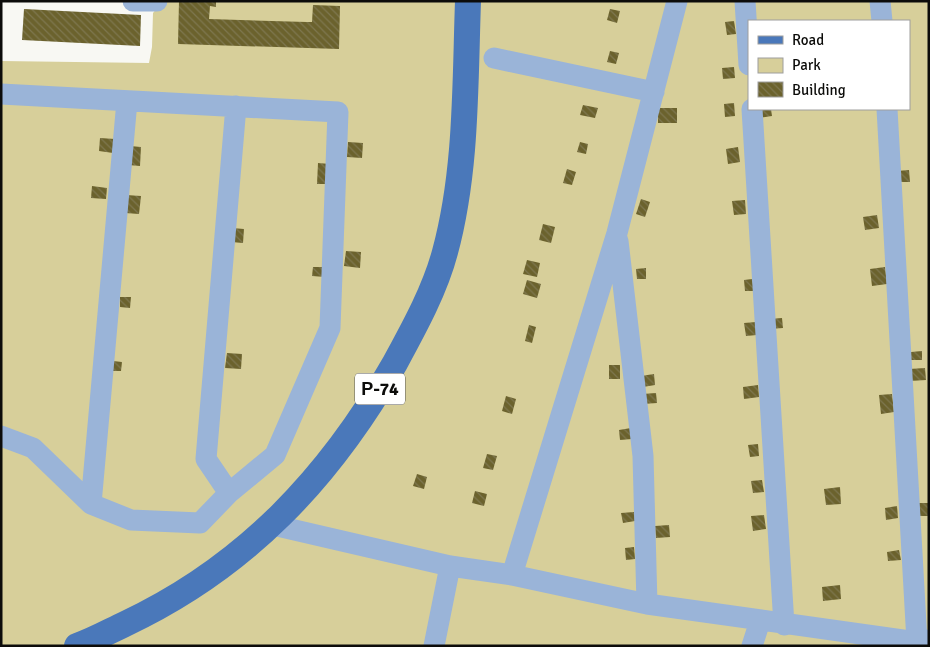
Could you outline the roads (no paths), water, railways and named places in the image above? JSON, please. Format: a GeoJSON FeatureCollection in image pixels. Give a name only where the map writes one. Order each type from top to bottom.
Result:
{"type":"FeatureCollection","features":[{"type":"Feature","properties":{"kind":"main road","name":"Р-74"},"geometry":{"type":"LineString","coordinates":[[77,646],[157,609],[203,581],[240,554],[297,501],[333,458],[373,402],[416,324],[445,254],[458,192],[468,1]]}},
{"type":"Feature","properties":{"kind":"lane"},"geometry":{"type":"LineString","coordinates":[[132,1],[157,1]]}},
{"type":"Feature","properties":{"kind":"lane"},"geometry":{"type":"LineString","coordinates":[[512,575],[617,233],[677,1]]}},
{"type":"Feature","properties":{"kind":"lane"},"geometry":{"type":"LineString","coordinates":[[745,1],[748,49]]}},
{"type":"Feature","properties":{"kind":"lane"},"geometry":{"type":"LineString","coordinates":[[880,1],[882,20]]}},
{"type":"Feature","properties":{"kind":"lane"},"geometry":{"type":"LineString","coordinates":[[494,58],[654,92]]}},
{"type":"Feature","properties":{"kind":"lane"},"geometry":{"type":"LineString","coordinates":[[1,94],[338,112],[330,328],[275,455],[229,493],[200,522],[131,520],[91,504],[33,448],[1,436]]}},
{"type":"Feature","properties":{"kind":"lane"},"geometry":{"type":"LineString","coordinates":[[91,504],[127,101]]}},
{"type":"Feature","properties":{"kind":"lane"},"geometry":{"type":"LineString","coordinates":[[229,493],[206,459],[236,106]]}},
{"type":"Feature","properties":{"kind":"lane"},"geometry":{"type":"LineString","coordinates":[[752,110],[784,625]]}},
{"type":"Feature","properties":{"kind":"lane"},"geometry":{"type":"LineString","coordinates":[[272,525],[450,566],[512,575],[647,604],[784,625],[923,641],[886,110]]}},
{"type":"Feature","properties":{"kind":"lane"},"geometry":{"type":"LineString","coordinates":[[617,233],[643,456],[647,604]]}},
{"type":"Feature","properties":{"kind":"lane"},"geometry":{"type":"LineString","coordinates":[[434,646],[450,566]]}},
{"type":"Feature","properties":{"kind":"lane"},"geometry":{"type":"LineString","coordinates":[[752,646],[760,621]]}}]}
